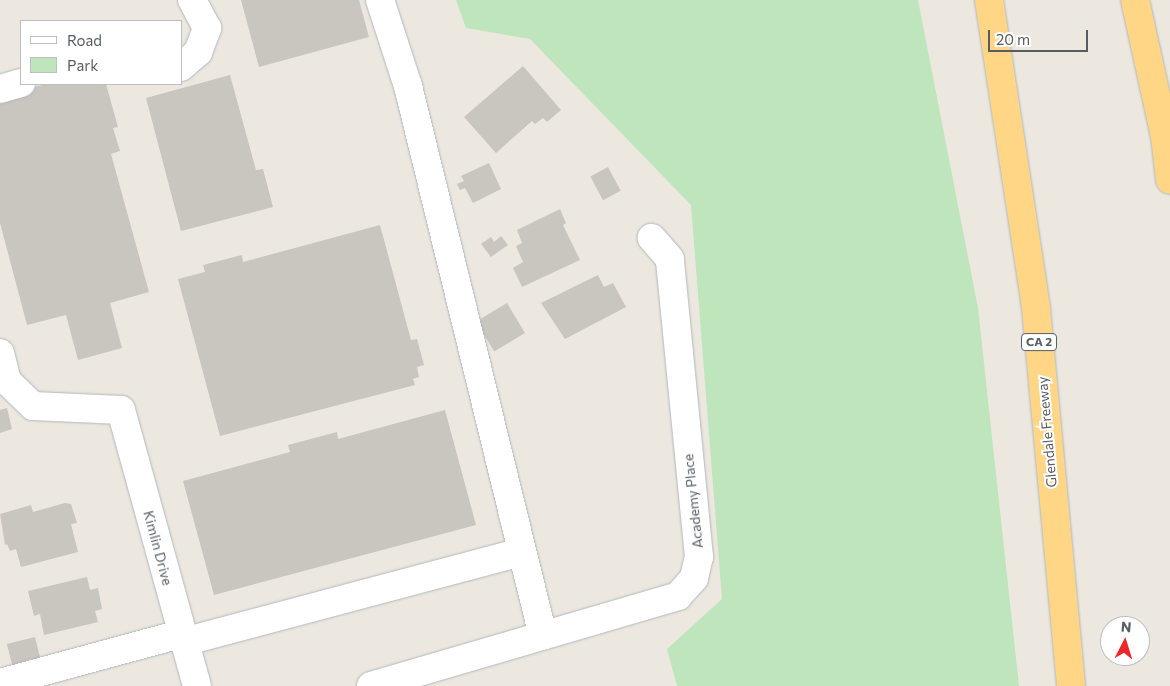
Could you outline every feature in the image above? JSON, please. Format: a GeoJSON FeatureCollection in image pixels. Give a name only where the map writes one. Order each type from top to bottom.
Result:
{"type":"FeatureCollection","features":[{"type":"Feature","properties":{"kind":"highway","name":"Glendale Freeway"},"geometry":{"type":"LineString","coordinates":[[989,0],[1036,308],[1071,686]]}},
{"type":"Feature","properties":{"kind":"highway"},"geometry":{"type":"LineString","coordinates":[[1136,0],[1164,136],[1170,180]]}},
{"type":"Feature","properties":{"kind":"street"},"geometry":{"type":"LineString","coordinates":[[182,66],[198,52],[207,28],[192,0]]}},
{"type":"Feature","properties":{"kind":"street"},"geometry":{"type":"LineString","coordinates":[[380,0],[408,86],[543,636]]}},
{"type":"Feature","properties":{"kind":"street"},"geometry":{"type":"LineString","coordinates":[[0,89],[20,83]]}},
{"type":"Feature","properties":{"kind":"street","name":"Academy Place"},"geometry":{"type":"LineString","coordinates":[[371,686],[678,596],[694,578],[698,557],[670,259],[652,238]]}},
{"type":"Feature","properties":{"kind":"street"},"geometry":{"type":"LineString","coordinates":[[0,353],[4,381]]}},
{"type":"Feature","properties":{"kind":"street","name":"Kimlin Drive"},"geometry":{"type":"LineString","coordinates":[[4,381],[33,406],[121,410],[181,638],[197,686]]}},
{"type":"Feature","properties":{"kind":"street"},"geometry":{"type":"LineString","coordinates":[[0,683],[521,552]]}},
{"type":"Feature","properties":{"kind":"green space"},"geometry":{"type":"Polygon","coordinates":[[[456,0],[918,0],[978,308],[1019,686],[677,686],[667,649],[722,599],[691,205],[530,39],[466,28],[456,0]]]}},
{"type":"Feature","properties":{"kind":"building"},"geometry":{"type":"Polygon","coordinates":[[[241,0],[359,0],[369,37],[259,67],[241,0]]]}},
{"type":"Feature","properties":{"kind":"building"},"geometry":{"type":"Polygon","coordinates":[[[523,66],[561,110],[547,122],[543,118],[535,124],[532,121],[496,153],[464,117],[523,66]]]}},
{"type":"Feature","properties":{"kind":"building"},"geometry":{"type":"Polygon","coordinates":[[[230,75],[256,170],[263,169],[273,207],[181,231],[146,98],[230,75]]]}},
{"type":"Feature","properties":{"kind":"building"},"geometry":{"type":"Polygon","coordinates":[[[42,85],[106,85],[118,127],[113,128],[120,151],[111,154],[149,292],[110,303],[122,348],[78,360],[66,315],[27,325],[0,223],[0,96],[42,85]]]}},
{"type":"Feature","properties":{"kind":"building"},"geometry":{"type":"Polygon","coordinates":[[[489,163],[501,189],[473,203],[465,188],[460,190],[457,184],[464,181],[461,176],[489,163]]]}},
{"type":"Feature","properties":{"kind":"building"},"geometry":{"type":"Polygon","coordinates":[[[608,167],[621,191],[603,200],[590,176],[608,167]]]}},
{"type":"Feature","properties":{"kind":"building"},"geometry":{"type":"Polygon","coordinates":[[[560,209],[566,223],[563,225],[580,260],[522,287],[513,268],[523,262],[516,246],[522,243],[517,230],[560,209]]]}},
{"type":"Feature","properties":{"kind":"building"},"geometry":{"type":"Polygon","coordinates":[[[380,225],[411,340],[417,339],[424,365],[417,367],[419,377],[413,379],[415,385],[220,436],[178,279],[205,272],[203,265],[242,255],[243,262],[380,225]]]}},
{"type":"Feature","properties":{"kind":"building"},"geometry":{"type":"Polygon","coordinates":[[[501,236],[508,245],[491,257],[481,244],[491,237],[494,242],[501,236]]]}},
{"type":"Feature","properties":{"kind":"building"},"geometry":{"type":"Polygon","coordinates":[[[598,275],[604,287],[613,283],[626,307],[565,339],[541,303],[598,275]]]}},
{"type":"Feature","properties":{"kind":"building"},"geometry":{"type":"Polygon","coordinates":[[[507,303],[525,333],[494,352],[476,322],[507,303]]]}},
{"type":"Feature","properties":{"kind":"building"},"geometry":{"type":"Polygon","coordinates":[[[7,408],[12,429],[0,433],[0,410],[7,408]]]}},
{"type":"Feature","properties":{"kind":"building"},"geometry":{"type":"Polygon","coordinates":[[[445,410],[476,525],[214,595],[183,481],[290,452],[288,445],[337,432],[338,439],[445,410]]]}},
{"type":"Feature","properties":{"kind":"building"},"geometry":{"type":"Polygon","coordinates":[[[65,503],[71,504],[77,523],[71,524],[78,552],[21,567],[16,549],[10,551],[7,544],[5,545],[0,514],[31,505],[33,512],[65,503]]]}},
{"type":"Feature","properties":{"kind":"building"},"geometry":{"type":"Polygon","coordinates":[[[87,577],[90,590],[98,588],[102,609],[95,611],[98,622],[44,635],[40,614],[34,616],[28,591],[87,577]]]}},
{"type":"Feature","properties":{"kind":"building"},"geometry":{"type":"Polygon","coordinates":[[[35,637],[41,661],[13,668],[7,644],[35,637]]]}}]}
